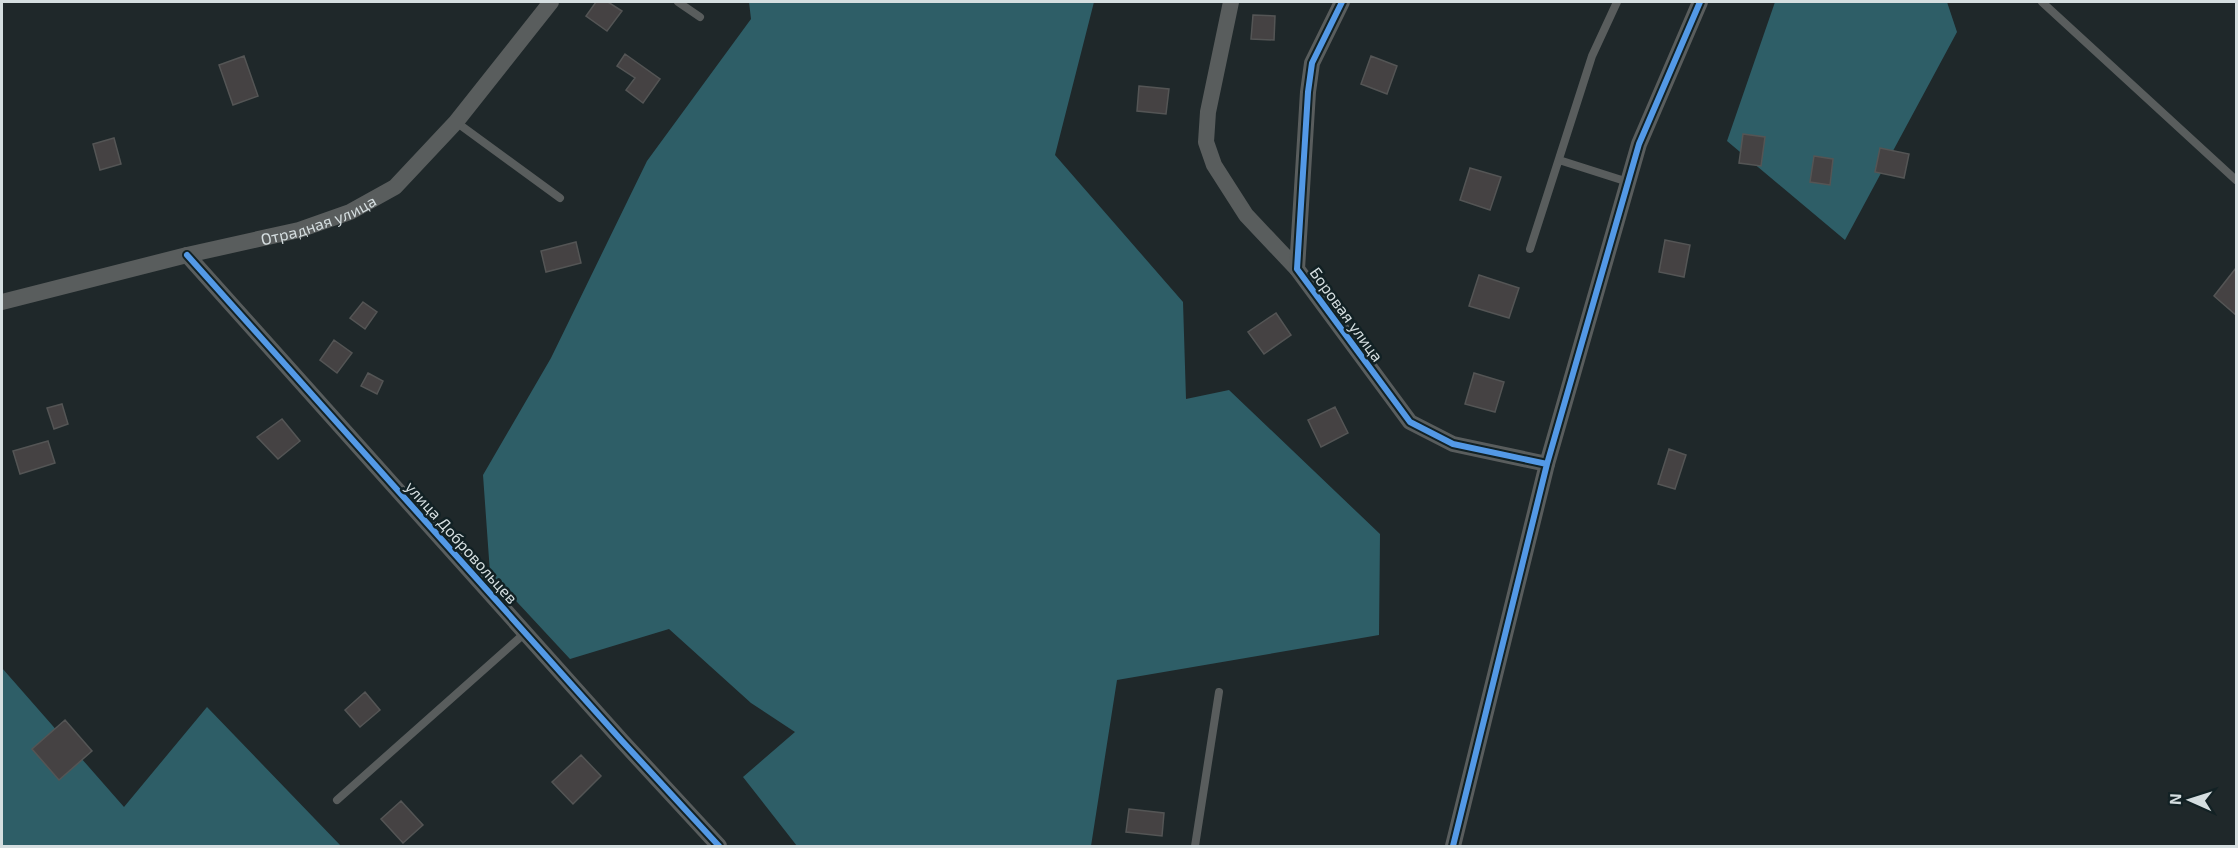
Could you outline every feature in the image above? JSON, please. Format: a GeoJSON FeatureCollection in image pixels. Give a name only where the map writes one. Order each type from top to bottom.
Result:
{"type":"FeatureCollection","features":[{"type":"Feature","properties":{"kind":"street","name":"Отрадная улица"},"geometry":{"type":"LineString","coordinates":[[2,302],[187,255],[298,230],[350,212],[395,187],[456,122],[550,2]]}},
{"type":"Feature","properties":{"kind":"street"},"geometry":{"type":"LineString","coordinates":[[1231,2],[1208,112],[1206,142],[1214,165],[1246,215],[1297,269]]}},
{"type":"Feature","properties":{"kind":"street","name":"Боровая улица"},"geometry":{"type":"LineString","coordinates":[[1342,2],[1312,63],[1308,92],[1297,269],[1410,422],[1453,444],[1547,464]]}},
{"type":"Feature","properties":{"kind":"street"},"geometry":{"type":"LineString","coordinates":[[1453,846],[1547,464],[1639,144],[1700,2]]}},
{"type":"Feature","properties":{"kind":"street","name":"улица Добровольцев"},"geometry":{"type":"LineString","coordinates":[[187,255],[719,846]]}},
{"type":"Feature","properties":{"kind":"lane"},"geometry":{"type":"LineString","coordinates":[[678,2],[700,17]]}},
{"type":"Feature","properties":{"kind":"lane"},"geometry":{"type":"LineString","coordinates":[[1530,249],[1592,56],[1617,2]]}},
{"type":"Feature","properties":{"kind":"lane"},"geometry":{"type":"LineString","coordinates":[[2042,2],[2236,180]]}},
{"type":"Feature","properties":{"kind":"lane"},"geometry":{"type":"LineString","coordinates":[[456,122],[560,198]]}},
{"type":"Feature","properties":{"kind":"lane"},"geometry":{"type":"LineString","coordinates":[[1559,160],[1628,182]]}},
{"type":"Feature","properties":{"kind":"lane"},"geometry":{"type":"LineString","coordinates":[[337,800],[525,633]]}},
{"type":"Feature","properties":{"kind":"lane"},"geometry":{"type":"LineString","coordinates":[[1195,846],[1219,692]]}},
{"type":"Feature","properties":{"kind":"shaded area"},"geometry":{"type":"Polygon","coordinates":[[[749,2],[1094,2],[1055,155],[1183,302],[1186,399],[1229,390],[1380,534],[1379,635],[1117,680],[1091,846],[797,846],[743,777],[795,732],[751,703],[669,629],[570,659],[490,573],[483,475],[551,358],[647,161],[751,19],[749,2]]]}},
{"type":"Feature","properties":{"kind":"shaded area"},"geometry":{"type":"Polygon","coordinates":[[[1775,2],[1947,2],[1957,32],[1845,240],[1727,141],[1775,2]]]}},
{"type":"Feature","properties":{"kind":"shaded area"},"geometry":{"type":"Polygon","coordinates":[[[2,668],[124,807],[207,707],[341,846],[2,846],[2,668]]]}},
{"type":"Feature","properties":{"kind":"building"},"geometry":{"type":"Polygon","coordinates":[[[596,2],[608,2],[622,11],[607,31],[586,16],[596,2]]]}},
{"type":"Feature","properties":{"kind":"building"},"geometry":{"type":"Polygon","coordinates":[[[1253,15],[1275,16],[1274,40],[1251,39],[1253,15]]]}},
{"type":"Feature","properties":{"kind":"building"},"geometry":{"type":"Polygon","coordinates":[[[625,54],[660,79],[643,103],[626,90],[635,78],[617,66],[625,54]]]}},
{"type":"Feature","properties":{"kind":"building"},"geometry":{"type":"Polygon","coordinates":[[[244,56],[258,96],[233,105],[219,65],[244,56]]]}},
{"type":"Feature","properties":{"kind":"building"},"geometry":{"type":"Polygon","coordinates":[[[1371,56],[1397,66],[1387,94],[1361,84],[1371,56]]]}},
{"type":"Feature","properties":{"kind":"building"},"geometry":{"type":"Polygon","coordinates":[[[1139,86],[1169,89],[1166,114],[1137,111],[1139,86]]]}},
{"type":"Feature","properties":{"kind":"building"},"geometry":{"type":"Polygon","coordinates":[[[1743,134],[1765,137],[1761,166],[1739,163],[1743,134]]]}},
{"type":"Feature","properties":{"kind":"building"},"geometry":{"type":"Polygon","coordinates":[[[114,138],[121,164],[100,170],[93,144],[114,138]]]}},
{"type":"Feature","properties":{"kind":"building"},"geometry":{"type":"Polygon","coordinates":[[[1880,148],[1909,154],[1904,178],[1875,172],[1880,148]]]}},
{"type":"Feature","properties":{"kind":"building"},"geometry":{"type":"Polygon","coordinates":[[[1814,156],[1833,159],[1830,185],[1810,182],[1814,156]]]}},
{"type":"Feature","properties":{"kind":"building"},"geometry":{"type":"Polygon","coordinates":[[[1470,168],[1501,177],[1490,210],[1460,200],[1470,168]]]}},
{"type":"Feature","properties":{"kind":"building"},"geometry":{"type":"Polygon","coordinates":[[[1665,240],[1690,245],[1684,277],[1659,272],[1665,240]]]}},
{"type":"Feature","properties":{"kind":"building"},"geometry":{"type":"Polygon","coordinates":[[[576,242],[581,263],[546,272],[541,251],[576,242]]]}},
{"type":"Feature","properties":{"kind":"building"},"geometry":{"type":"Polygon","coordinates":[[[2236,268],[2236,315],[2214,296],[2236,268]]]}},
{"type":"Feature","properties":{"kind":"building"},"geometry":{"type":"Polygon","coordinates":[[[1479,275],[1519,288],[1509,318],[1469,306],[1479,275]]]}},
{"type":"Feature","properties":{"kind":"building"},"geometry":{"type":"Polygon","coordinates":[[[363,302],[377,312],[365,329],[350,318],[363,302]]]}},
{"type":"Feature","properties":{"kind":"building"},"geometry":{"type":"Polygon","coordinates":[[[1276,313],[1291,335],[1264,354],[1248,332],[1276,313]]]}},
{"type":"Feature","properties":{"kind":"building"},"geometry":{"type":"Polygon","coordinates":[[[334,340],[352,353],[337,373],[320,360],[334,340]]]}},
{"type":"Feature","properties":{"kind":"building"},"geometry":{"type":"Polygon","coordinates":[[[368,373],[383,381],[377,394],[361,386],[368,373]]]}},
{"type":"Feature","properties":{"kind":"building"},"geometry":{"type":"Polygon","coordinates":[[[1474,373],[1504,382],[1495,412],[1465,404],[1474,373]]]}},
{"type":"Feature","properties":{"kind":"building"},"geometry":{"type":"Polygon","coordinates":[[[62,404],[68,424],[54,429],[47,408],[62,404]]]}},
{"type":"Feature","properties":{"kind":"building"},"geometry":{"type":"Polygon","coordinates":[[[1335,407],[1348,433],[1321,447],[1308,420],[1335,407]]]}},
{"type":"Feature","properties":{"kind":"building"},"geometry":{"type":"Polygon","coordinates":[[[282,419],[300,441],[278,459],[257,437],[282,419]]]}},
{"type":"Feature","properties":{"kind":"building"},"geometry":{"type":"Polygon","coordinates":[[[48,441],[55,463],[20,474],[13,451],[48,441]]]}},
{"type":"Feature","properties":{"kind":"building"},"geometry":{"type":"Polygon","coordinates":[[[1669,449],[1686,455],[1675,489],[1658,484],[1669,449]]]}},
{"type":"Feature","properties":{"kind":"building"},"geometry":{"type":"Polygon","coordinates":[[[365,692],[380,710],[360,727],[345,710],[365,692]]]}},
{"type":"Feature","properties":{"kind":"building"},"geometry":{"type":"Polygon","coordinates":[[[65,720],[92,751],[59,780],[32,749],[65,720]]]}},
{"type":"Feature","properties":{"kind":"building"},"geometry":{"type":"Polygon","coordinates":[[[581,755],[601,776],[573,804],[552,782],[581,755]]]}},
{"type":"Feature","properties":{"kind":"building"},"geometry":{"type":"Polygon","coordinates":[[[401,801],[423,825],[403,843],[381,819],[401,801]]]}},
{"type":"Feature","properties":{"kind":"building"},"geometry":{"type":"Polygon","coordinates":[[[1129,809],[1164,813],[1162,836],[1126,832],[1129,809]]]}},
{"type":"Feature","properties":{"kind":"cycle path"},"geometry":{"type":"LineString","coordinates":[[1342,2],[1312,63],[1308,92],[1297,269],[1410,422],[1453,444],[1547,464]]}},
{"type":"Feature","properties":{"kind":"cycle path"},"geometry":{"type":"LineString","coordinates":[[1453,846],[1547,464],[1639,144],[1700,2]]}},
{"type":"Feature","properties":{"kind":"cycle path"},"geometry":{"type":"LineString","coordinates":[[187,255],[622,741],[719,846]]}}]}
